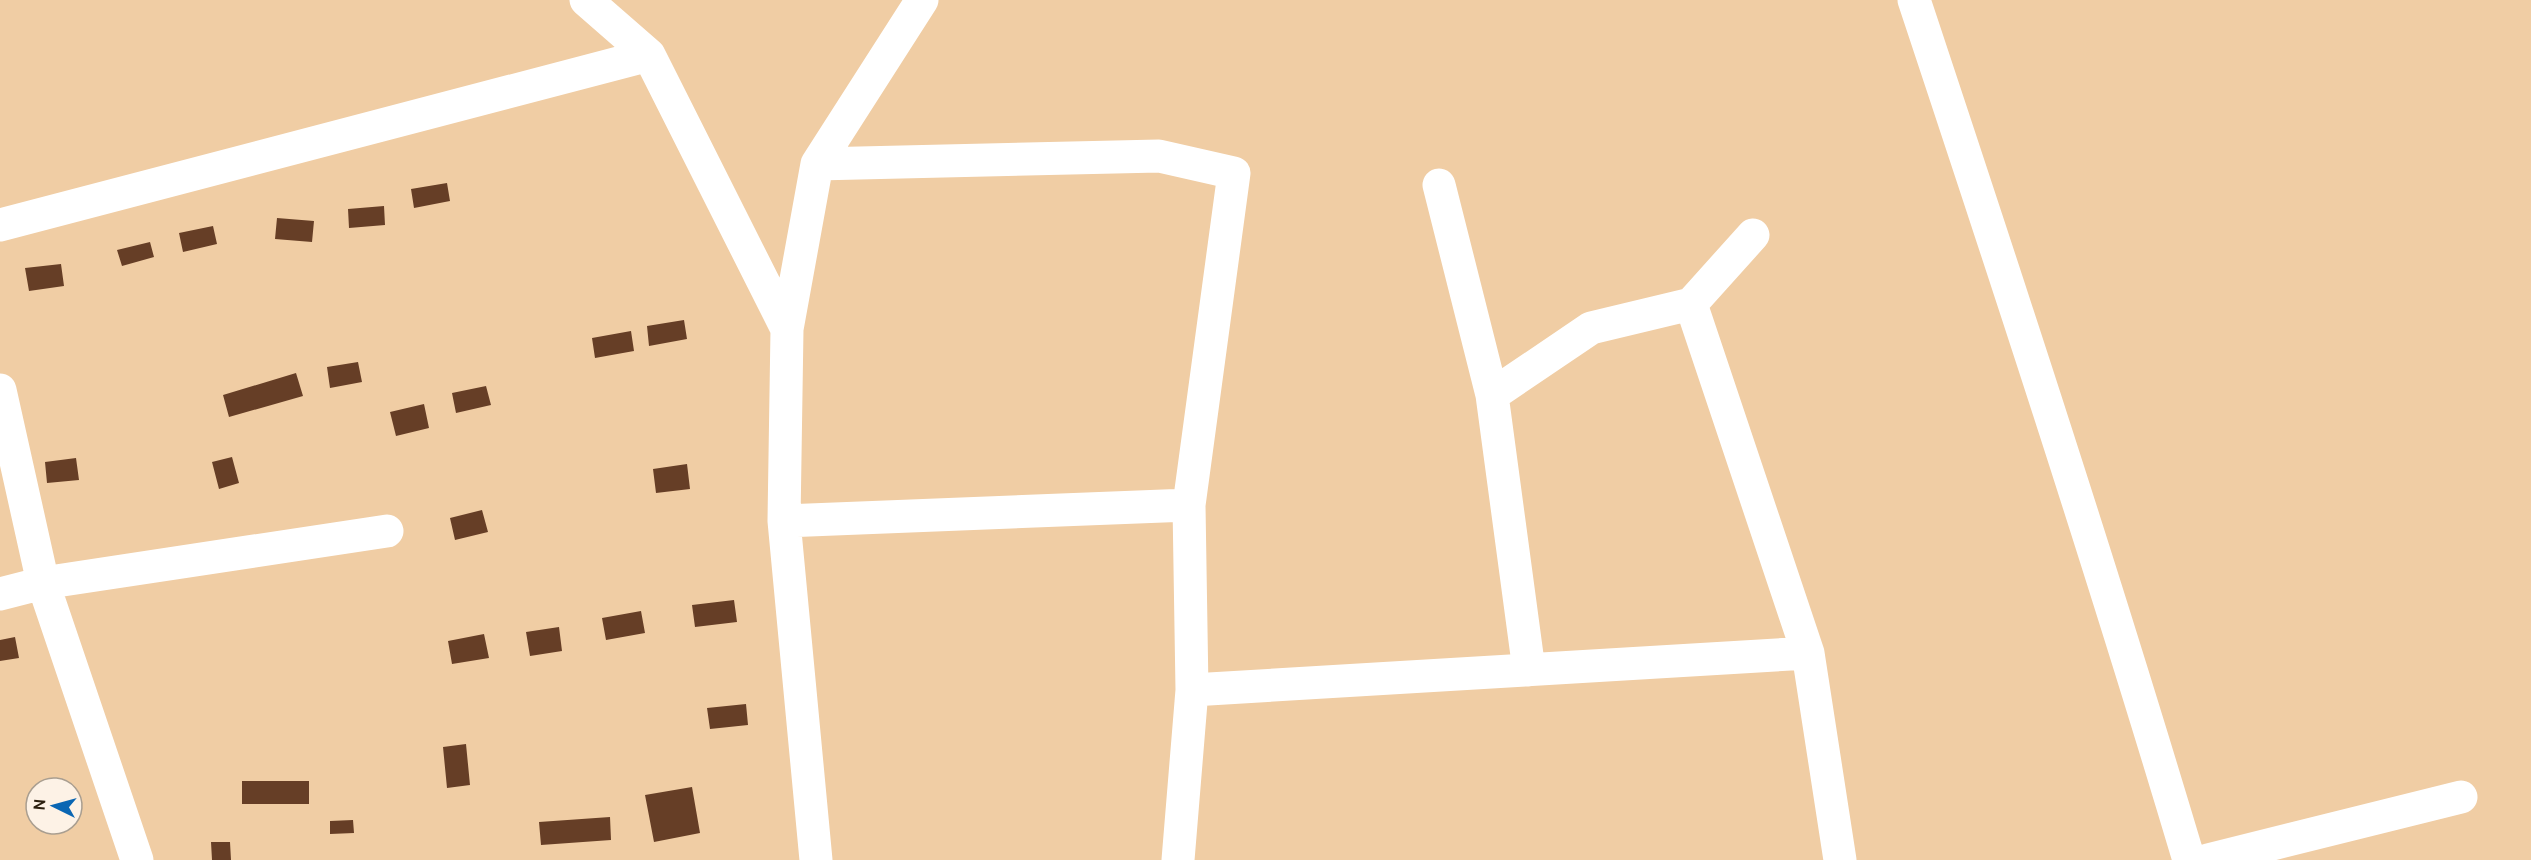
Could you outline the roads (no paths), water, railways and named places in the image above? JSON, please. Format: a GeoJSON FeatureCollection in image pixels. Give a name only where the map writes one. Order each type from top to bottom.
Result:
{"type":"FeatureCollection","features":[{"type":"Feature","properties":{"kind":"street"},"geometry":{"type":"LineString","coordinates":[[586,0],[649,55],[787,329]]}},
{"type":"Feature","properties":{"kind":"street"},"geometry":{"type":"LineString","coordinates":[[816,860],[784,521],[787,329],[817,164],[922,0]]}},
{"type":"Feature","properties":{"kind":"street"},"geometry":{"type":"LineString","coordinates":[[1914,0],[2020,319],[2135,680],[2189,860]]}},
{"type":"Feature","properties":{"kind":"street"},"geometry":{"type":"LineString","coordinates":[[0,225],[649,55]]}},
{"type":"Feature","properties":{"kind":"street"},"geometry":{"type":"LineString","coordinates":[[817,164],[1159,156],[1234,172],[1189,505],[1192,690],[1178,860]]}},
{"type":"Feature","properties":{"kind":"street"},"geometry":{"type":"LineString","coordinates":[[1439,185],[1492,395],[1529,670]]}},
{"type":"Feature","properties":{"kind":"street"},"geometry":{"type":"LineString","coordinates":[[1492,395],[1591,328],[1691,304],[1753,235]]}},
{"type":"Feature","properties":{"kind":"street"},"geometry":{"type":"LineString","coordinates":[[1691,304],[1808,653],[1840,860]]}},
{"type":"Feature","properties":{"kind":"street"},"geometry":{"type":"LineString","coordinates":[[0,390],[43,583],[137,860]]}},
{"type":"Feature","properties":{"kind":"street"},"geometry":{"type":"LineString","coordinates":[[784,521],[1189,505]]}},
{"type":"Feature","properties":{"kind":"street"},"geometry":{"type":"LineString","coordinates":[[0,594],[43,583],[387,531]]}},
{"type":"Feature","properties":{"kind":"street"},"geometry":{"type":"LineString","coordinates":[[1192,690],[1808,653]]}},
{"type":"Feature","properties":{"kind":"street"},"geometry":{"type":"LineString","coordinates":[[2208,860],[2461,797]]}}]}
